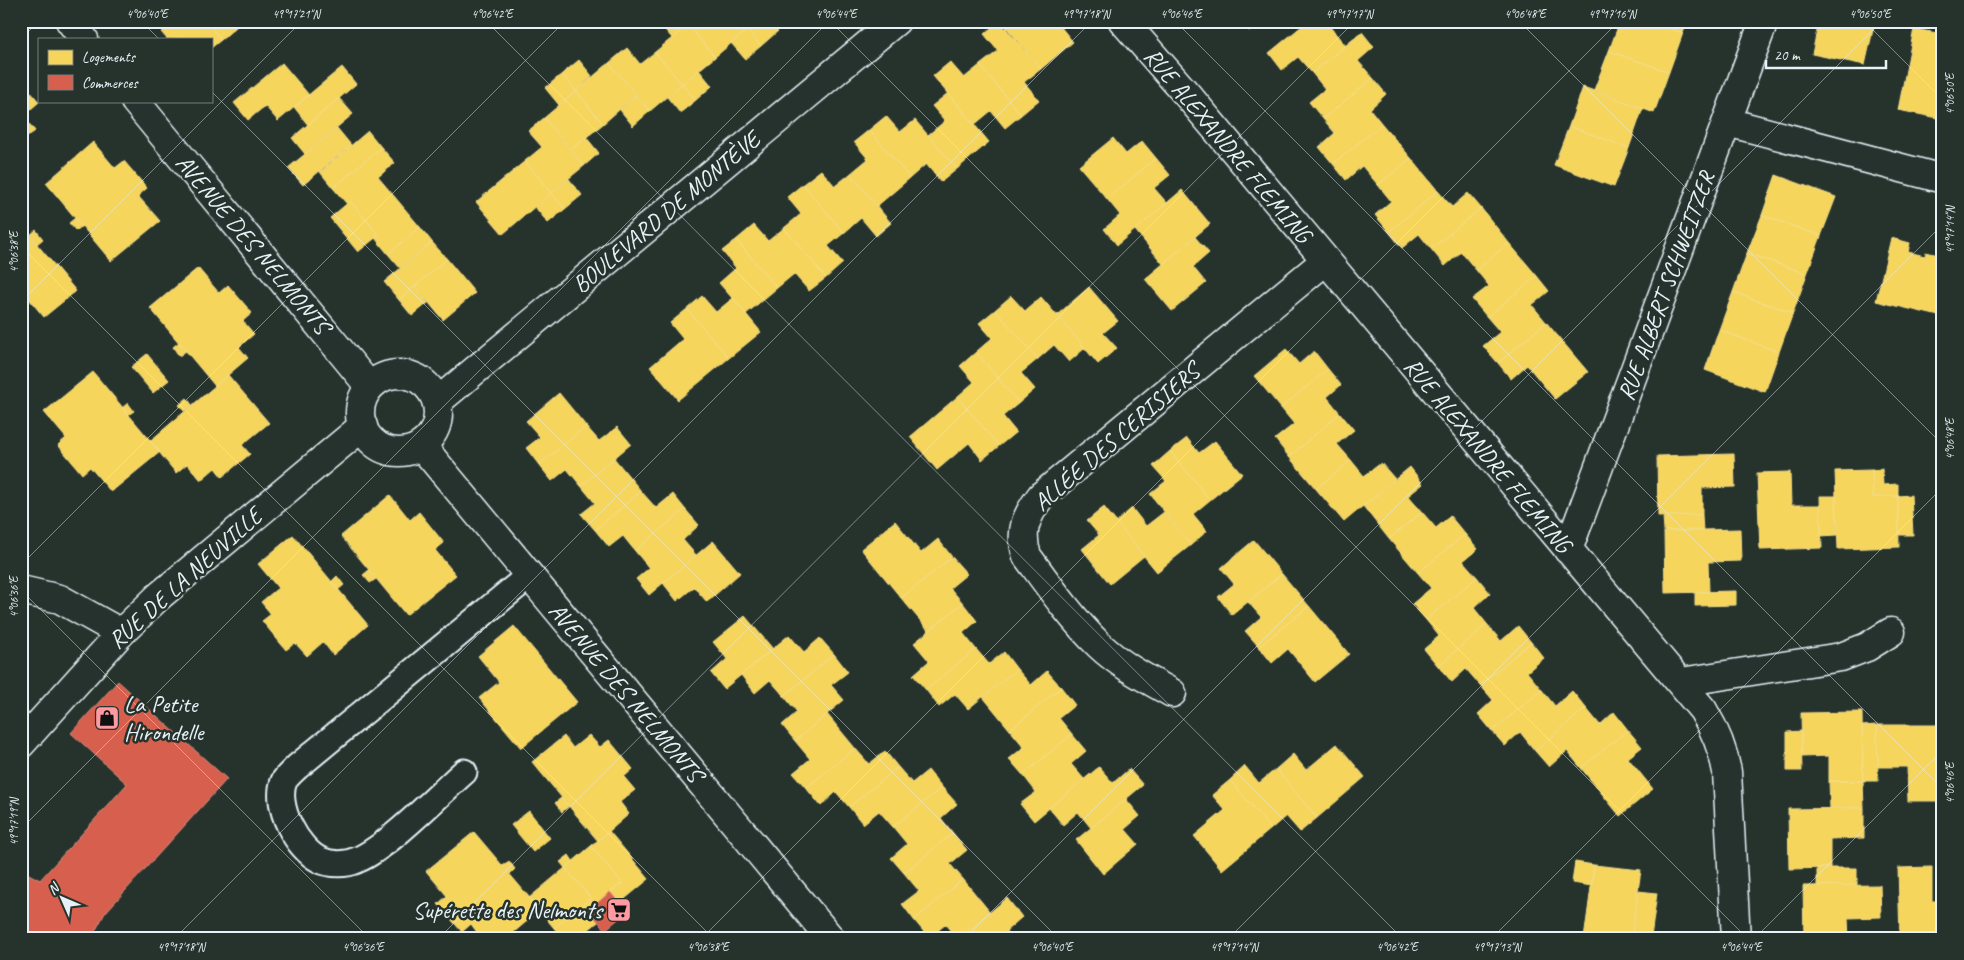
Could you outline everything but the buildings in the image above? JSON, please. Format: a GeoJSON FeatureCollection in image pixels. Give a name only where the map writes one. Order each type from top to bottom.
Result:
{"type":"FeatureCollection","features":[{"type":"Feature","properties":{"kind":"street"},"geometry":{"type":"LineString","coordinates":[[70,21],[83,38]]}},
{"type":"Feature","properties":{"kind":"street","name":"BOULEVARD DE MONTÈVE"},"geometry":{"type":"LineString","coordinates":[[437,402],[896,21]]}},
{"type":"Feature","properties":{"kind":"street","name":"RUE ALEXANDRE FLEMING"},"geometry":{"type":"LineString","coordinates":[[1123,21],[1190,98],[1702,710],[1715,730],[1723,750],[1727,772],[1736,939]]}},
{"type":"Feature","properties":{"kind":"street","name":"RUE ALBERT SCHWEITZER"},"geometry":{"type":"LineString","coordinates":[[1568,550],[1764,21]]}},
{"type":"Feature","properties":{"kind":"street","name":"AVENUE DES NELMONTS"},"geometry":{"type":"LineString","coordinates":[[136,102],[370,387]]}},
{"type":"Feature","properties":{"kind":"street"},"geometry":{"type":"LineString","coordinates":[[1727,122],[1943,179]]}},
{"type":"Feature","properties":{"kind":"street","name":"ALLÉE DES CERISIERS"},"geometry":{"type":"LineString","coordinates":[[1172,693],[1121,663],[1099,646],[1081,626],[1027,556],[1023,544],[1022,529],[1028,514],[1041,496],[1325,261]]}},
{"type":"Feature","properties":{"kind":"street"},"geometry":{"type":"LineString","coordinates":[[403,374],[424,383],[437,402],[438,415],[436,426],[430,437],[421,445],[399,452],[387,450],[372,440],[363,426],[361,405],[370,387],[380,379],[391,375],[403,374]]}},
{"type":"Feature","properties":{"kind":"street","name":"RUE DE LA NEUVILLE"},"geometry":{"type":"LineString","coordinates":[[21,744],[120,633],[189,569],[363,426]]}},
{"type":"Feature","properties":{"kind":"street","name":"AVENUE DES NELMONTS"},"geometry":{"type":"LineString","coordinates":[[421,445],[831,939]]}},
{"type":"Feature","properties":{"kind":"street"},"geometry":{"type":"LineString","coordinates":[[21,590],[60,599],[120,633]]}},
{"type":"Feature","properties":{"kind":"street"},"geometry":{"type":"LineString","coordinates":[[1680,682],[1841,657],[1867,648],[1891,632]]}},
{"type":"Feature","properties":{"kind":"lane"},"geometry":{"type":"LineString","coordinates":[[464,772],[381,845],[357,860],[335,864],[319,859],[298,840],[286,820],[282,797],[284,781],[297,767],[530,575]]}},
{"type":"Feature","properties":{"kind":"place","name":"La Petite Hirondelle"},"geometry":{"type":"Point","coordinates":[107,718]}},
{"type":"Feature","properties":{"kind":"place","name":"Supérette des Nelmonts"},"geometry":{"type":"Point","coordinates":[619,910]}}]}
